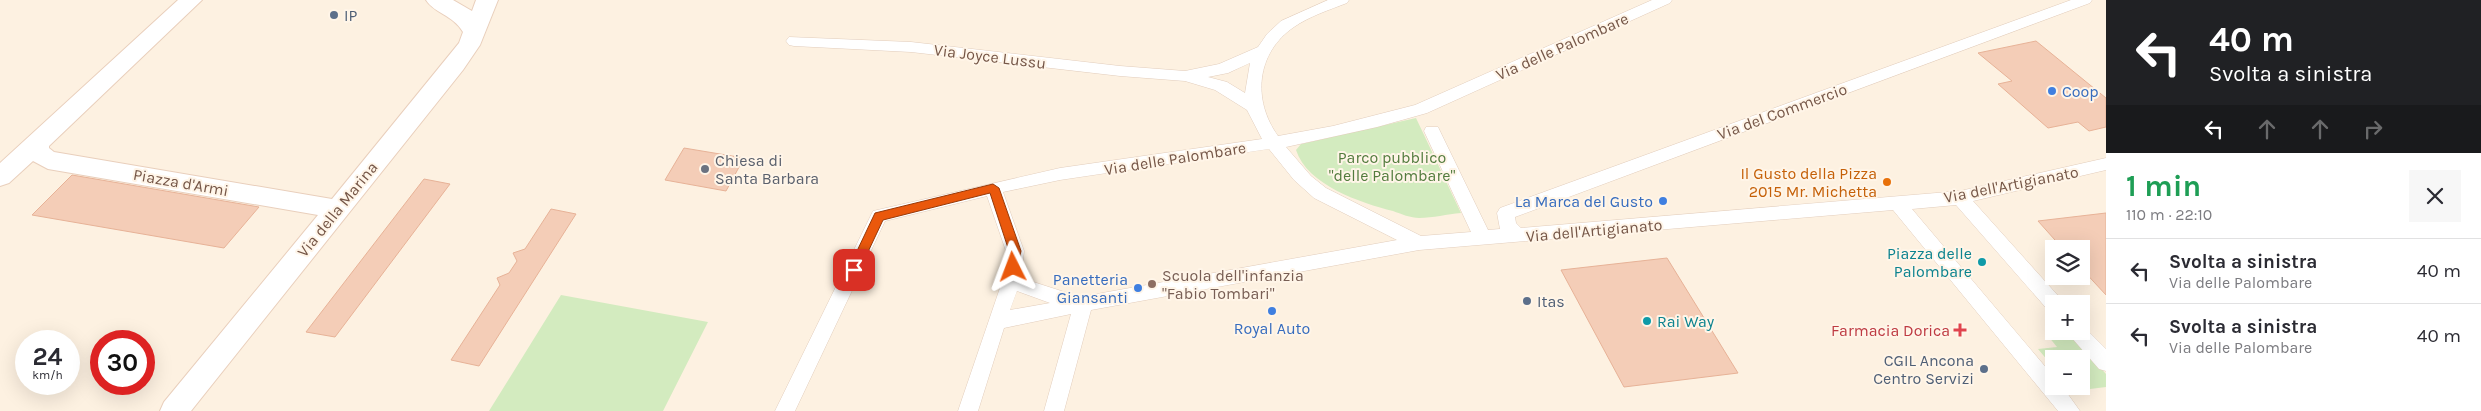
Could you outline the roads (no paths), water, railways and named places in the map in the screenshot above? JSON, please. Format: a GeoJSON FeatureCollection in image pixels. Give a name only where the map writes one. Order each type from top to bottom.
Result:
{"type":"FeatureCollection","features":[{"type":"Feature","properties":{"kind":"main road"},"geometry":{"type":"LineString","coordinates":[[437,0],[464,16],[473,30]]}},
{"type":"Feature","properties":{"kind":"main road","name":"Via della Marina"},"geometry":{"type":"LineString","coordinates":[[174,411],[454,65],[469,45],[473,30],[487,0]]}},
{"type":"Feature","properties":{"kind":"main road"},"geometry":{"type":"LineString","coordinates":[[0,177],[189,1]]}},
{"type":"Feature","properties":{"kind":"main road","name":"Piazza d'Armi"},"geometry":{"type":"LineString","coordinates":[[37,143],[37,152],[48,160],[337,209]]}},
{"type":"Feature","properties":{"kind":"street"},"geometry":{"type":"LineString","coordinates":[[1342,0],[1298,18],[1280,30],[1262,51],[1253,81],[1254,107],[1272,143],[1306,182],[1319,193],[1419,243]]}},
{"type":"Feature","properties":{"kind":"street","name":"Via delle Palombare"},"geometry":{"type":"LineString","coordinates":[[785,411],[879,216],[993,188],[1060,174],[1272,143],[1386,120],[1422,109],[1666,0]]}},
{"type":"Feature","properties":{"kind":"street","name":"Via del Commercio"},"geometry":{"type":"LineString","coordinates":[[1518,236],[1507,225],[1506,213],[2085,0]]}},
{"type":"Feature","properties":{"kind":"street","name":"Via Joyce Lussu"},"geometry":{"type":"LineString","coordinates":[[794,41],[911,47],[1120,71],[1185,76],[1221,86],[1254,107]]}},
{"type":"Feature","properties":{"kind":"street","name":"Via Joyce Lussu"},"geometry":{"type":"LineString","coordinates":[[1185,76],[1222,69],[1262,51]]}},
{"type":"Feature","properties":{"kind":"street"},"geometry":{"type":"LineString","coordinates":[[1222,69],[1253,81]]}},
{"type":"Feature","properties":{"kind":"street","name":"Via Joyce Lussu"},"geometry":{"type":"LineString","coordinates":[[1221,86],[1253,81]]}},
{"type":"Feature","properties":{"kind":"street"},"geometry":{"type":"LineString","coordinates":[[1432,131],[1484,239]]}},
{"type":"Feature","properties":{"kind":"street","name":"Via dell'Artigianato"},"geometry":{"type":"LineString","coordinates":[[996,322],[1013,317],[1083,306],[1419,243],[1960,198],[2106,164]]}},
{"type":"Feature","properties":{"kind":"street"},"geometry":{"type":"LineString","coordinates":[[968,411],[996,322],[1011,282],[1015,251],[993,188]]}},
{"type":"Feature","properties":{"kind":"street"},"geometry":{"type":"LineString","coordinates":[[1960,198],[2046,295]]}},
{"type":"Feature","properties":{"kind":"street"},"geometry":{"type":"LineString","coordinates":[[1896,202],[2070,411]]}},
{"type":"Feature","properties":{"kind":"street"},"geometry":{"type":"LineString","coordinates":[[1011,282],[1083,306],[1054,411]]}},
{"type":"Feature","properties":{"kind":"street"},"geometry":{"type":"LineString","coordinates":[[2086,340],[2106,363]]}},
{"type":"Feature","properties":{"kind":"place","name":"IP"},"geometry":{"type":"Point","coordinates":[334,15]}},
{"type":"Feature","properties":{"kind":"place","name":"Coop"},"geometry":{"type":"Point","coordinates":[2052,91]}},
{"type":"Feature","properties":{"kind":"place","name":"Chiesa di Santa Barbara"},"geometry":{"type":"Point","coordinates":[705,169]}},
{"type":"Feature","properties":{"kind":"place","name":"Il Gusto della Pizza 2015 Mr. Michetta"},"geometry":{"type":"Point","coordinates":[1887,182]}},
{"type":"Feature","properties":{"kind":"place","name":"La Marca del Gusto"},"geometry":{"type":"Point","coordinates":[1663,201]}},
{"type":"Feature","properties":{"kind":"place","name":"Piazza delle Palombare"},"geometry":{"type":"Point","coordinates":[1982,262]}},
{"type":"Feature","properties":{"kind":"place","name":"Scuola dell'infanzia \"Fabio Tombari\""},"geometry":{"type":"Point","coordinates":[1152,284]}},
{"type":"Feature","properties":{"kind":"place","name":"Panetteria Giansanti"},"geometry":{"type":"Point","coordinates":[1138,288]}},
{"type":"Feature","properties":{"kind":"place","name":"Itas"},"geometry":{"type":"Point","coordinates":[1527,301]}},
{"type":"Feature","properties":{"kind":"place","name":"Royal Auto"},"geometry":{"type":"Point","coordinates":[1272,311]}},
{"type":"Feature","properties":{"kind":"place","name":"Rai Way"},"geometry":{"type":"Point","coordinates":[1647,321]}},
{"type":"Feature","properties":{"kind":"place","name":"Farmacia Dorica"},"geometry":{"type":"Point","coordinates":[1960,330]}},
{"type":"Feature","properties":{"kind":"place","name":"CGIL Ancona Centro Servizi"},"geometry":{"type":"Point","coordinates":[1984,369]}},
{"type":"Feature","properties":{"kind":"park label","name":"Parco pubblico \"delle Palombare\""},"geometry":{"type":"Point","coordinates":[1392,166]}}]}
